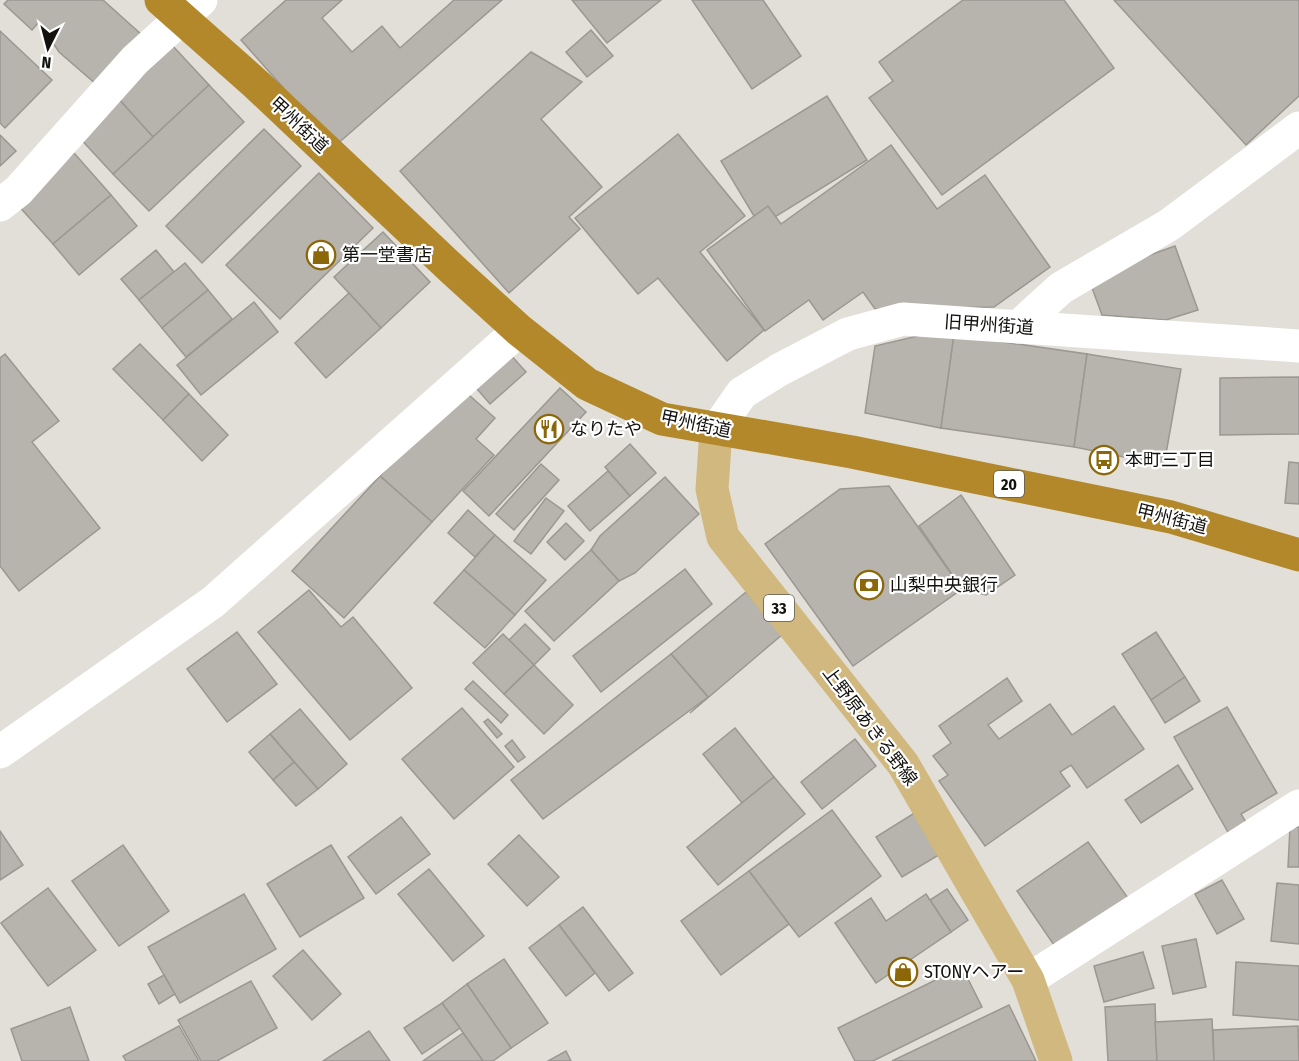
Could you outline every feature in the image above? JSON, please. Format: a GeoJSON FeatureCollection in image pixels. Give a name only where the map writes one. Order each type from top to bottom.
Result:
{"type":"FeatureCollection","features":[{"type":"Feature","properties":{"kind":"highway","name":"甲州街道"},"geometry":{"type":"LineString","coordinates":[[182,6],[519,330],[587,384],[662,419],[716,430],[806,443],[1170,517],[1299,555]]}},
{"type":"Feature","properties":{"kind":"main road","name":"上野原あきる野線"},"geometry":{"type":"LineString","coordinates":[[716,430],[711,489],[723,537],[903,764],[1028,980],[1056,1061]]}},
{"type":"Feature","properties":{"kind":"street"},"geometry":{"type":"LineString","coordinates":[[0,205],[18,191],[182,6]]}},
{"type":"Feature","properties":{"kind":"street"},"geometry":{"type":"LineString","coordinates":[[1018,327],[1061,288],[1169,225],[1299,128]]}},
{"type":"Feature","properties":{"kind":"street","name":"旧甲州街道"},"geometry":{"type":"LineString","coordinates":[[716,430],[742,393],[803,356],[848,334],[903,319],[1299,346]]}},
{"type":"Feature","properties":{"kind":"street"},"geometry":{"type":"LineString","coordinates":[[0,752],[213,602],[519,330]]}},
{"type":"Feature","properties":{"kind":"street"},"geometry":{"type":"LineString","coordinates":[[1028,980],[1299,806]]}},
{"type":"Feature","properties":{"kind":"building"},"geometry":{"type":"Polygon","coordinates":[[[8,0],[103,0],[142,35],[97,85],[59,52],[39,22],[32,30],[4,4],[8,0]]]}},
{"type":"Feature","properties":{"kind":"building"},"geometry":{"type":"Polygon","coordinates":[[[286,0],[342,0],[322,18],[352,52],[382,26],[400,48],[454,0],[502,0],[335,146],[241,40],[286,0]]]}},
{"type":"Feature","properties":{"kind":"building"},"geometry":{"type":"Polygon","coordinates":[[[572,0],[661,0],[607,43],[572,0]]]}},
{"type":"Feature","properties":{"kind":"building"},"geometry":{"type":"Polygon","coordinates":[[[692,0],[763,0],[801,56],[752,89],[692,0]]]}},
{"type":"Feature","properties":{"kind":"building"},"geometry":{"type":"Polygon","coordinates":[[[963,0],[1064,0],[1114,68],[942,195],[869,98],[893,81],[879,62],[963,0]]]}},
{"type":"Feature","properties":{"kind":"building"},"geometry":{"type":"Polygon","coordinates":[[[1114,0],[1299,0],[1299,96],[1246,145],[1114,0]]]}},
{"type":"Feature","properties":{"kind":"building"},"geometry":{"type":"Polygon","coordinates":[[[591,30],[613,56],[587,77],[566,52],[591,30]]]}},
{"type":"Feature","properties":{"kind":"building"},"geometry":{"type":"Polygon","coordinates":[[[0,31],[52,80],[5,128],[0,123],[0,31]]]}},
{"type":"Feature","properties":{"kind":"building"},"geometry":{"type":"Polygon","coordinates":[[[171,44],[209,85],[153,137],[116,96],[171,44]]]}},
{"type":"Feature","properties":{"kind":"building"},"geometry":{"type":"Polygon","coordinates":[[[531,52],[582,82],[541,119],[602,187],[569,217],[580,229],[509,293],[400,171],[531,52]]]}},
{"type":"Feature","properties":{"kind":"building"},"geometry":{"type":"Polygon","coordinates":[[[209,85],[244,122],[149,211],[113,174],[209,85]]]}},
{"type":"Feature","properties":{"kind":"building"},"geometry":{"type":"Polygon","coordinates":[[[116,96],[153,137],[113,174],[76,134],[116,96]]]}},
{"type":"Feature","properties":{"kind":"building"},"geometry":{"type":"Polygon","coordinates":[[[827,96],[867,160],[760,226],[721,161],[827,96]]]}},
{"type":"Feature","properties":{"kind":"building"},"geometry":{"type":"Polygon","coordinates":[[[264,129],[301,166],[202,263],[166,226],[264,129]]]}},
{"type":"Feature","properties":{"kind":"building"},"geometry":{"type":"Polygon","coordinates":[[[678,134],[745,216],[700,252],[764,330],[727,361],[658,278],[638,294],[575,218],[678,134]]]}},
{"type":"Feature","properties":{"kind":"building"},"geometry":{"type":"Polygon","coordinates":[[[0,135],[16,151],[0,166],[0,135]]]}},
{"type":"Feature","properties":{"kind":"building"},"geometry":{"type":"Polygon","coordinates":[[[891,145],[937,209],[985,175],[1050,267],[994,307],[875,309],[863,292],[823,320],[809,300],[765,331],[707,250],[768,206],[781,224],[891,145]]]}},
{"type":"Feature","properties":{"kind":"building"},"geometry":{"type":"Polygon","coordinates":[[[74,153],[111,195],[53,244],[16,203],[74,153]]]}},
{"type":"Feature","properties":{"kind":"building"},"geometry":{"type":"Polygon","coordinates":[[[319,173],[373,228],[280,319],[226,265],[319,173]]]}},
{"type":"Feature","properties":{"kind":"building"},"geometry":{"type":"Polygon","coordinates":[[[111,195],[137,226],[79,275],[53,244],[111,195]]]}},
{"type":"Feature","properties":{"kind":"building"},"geometry":{"type":"Polygon","coordinates":[[[383,232],[430,282],[381,328],[334,277],[383,232]]]}},
{"type":"Feature","properties":{"kind":"building"},"geometry":{"type":"Polygon","coordinates":[[[1175,246],[1198,310],[1166,320],[1102,315],[1088,277],[1175,246]]]}},
{"type":"Feature","properties":{"kind":"building"},"geometry":{"type":"Polygon","coordinates":[[[156,250],[174,272],[139,300],[121,279],[156,250]]]}},
{"type":"Feature","properties":{"kind":"building"},"geometry":{"type":"Polygon","coordinates":[[[185,263],[208,290],[162,328],[139,300],[185,263]]]}},
{"type":"Feature","properties":{"kind":"building"},"geometry":{"type":"Polygon","coordinates":[[[208,290],[232,319],[186,357],[162,328],[208,290]]]}},
{"type":"Feature","properties":{"kind":"building"},"geometry":{"type":"Polygon","coordinates":[[[349,293],[381,328],[326,378],[295,343],[349,293]]]}},
{"type":"Feature","properties":{"kind":"building"},"geometry":{"type":"Polygon","coordinates":[[[254,302],[278,332],[201,395],[177,365],[254,302]]]}},
{"type":"Feature","properties":{"kind":"building"},"geometry":{"type":"Polygon","coordinates":[[[926,334],[954,335],[941,428],[865,413],[875,346],[926,334]]]}},
{"type":"Feature","properties":{"kind":"building"},"geometry":{"type":"Polygon","coordinates":[[[954,335],[1087,354],[1074,447],[941,428],[954,335]]]}},
{"type":"Feature","properties":{"kind":"building"},"geometry":{"type":"Polygon","coordinates":[[[140,344],[189,394],[163,420],[113,369],[140,344]]]}},
{"type":"Feature","properties":{"kind":"building"},"geometry":{"type":"Polygon","coordinates":[[[508,352],[526,372],[490,404],[472,383],[508,352]]]}},
{"type":"Feature","properties":{"kind":"building"},"geometry":{"type":"Polygon","coordinates":[[[5,354],[59,421],[32,442],[100,528],[19,591],[0,566],[0,358],[5,354]]]}},
{"type":"Feature","properties":{"kind":"building"},"geometry":{"type":"Polygon","coordinates":[[[1087,354],[1181,369],[1164,465],[1074,447],[1087,354]]]}},
{"type":"Feature","properties":{"kind":"building"},"geometry":{"type":"Polygon","coordinates":[[[1299,377],[1299,434],[1220,435],[1220,378],[1299,377]]]}},
{"type":"Feature","properties":{"kind":"building"},"geometry":{"type":"Polygon","coordinates":[[[461,388],[495,418],[476,439],[494,455],[432,522],[380,476],[461,388]]]}},
{"type":"Feature","properties":{"kind":"building"},"geometry":{"type":"Polygon","coordinates":[[[560,388],[586,412],[489,516],[463,491],[560,388]]]}},
{"type":"Feature","properties":{"kind":"building"},"geometry":{"type":"Polygon","coordinates":[[[189,394],[228,435],[202,461],[163,420],[189,394]]]}},
{"type":"Feature","properties":{"kind":"building"},"geometry":{"type":"Polygon","coordinates":[[[630,444],[656,473],[630,496],[605,467],[630,444]]]}},
{"type":"Feature","properties":{"kind":"building"},"geometry":{"type":"Polygon","coordinates":[[[1289,462],[1299,463],[1299,504],[1285,503],[1289,462]]]}},
{"type":"Feature","properties":{"kind":"building"},"geometry":{"type":"Polygon","coordinates":[[[541,464],[559,480],[514,530],[496,514],[541,464]]]}},
{"type":"Feature","properties":{"kind":"building"},"geometry":{"type":"Polygon","coordinates":[[[608,471],[630,496],[590,531],[568,506],[608,471]]]}},
{"type":"Feature","properties":{"kind":"building"},"geometry":{"type":"Polygon","coordinates":[[[380,476],[432,522],[344,618],[292,571],[380,476]]]}},
{"type":"Feature","properties":{"kind":"building"},"geometry":{"type":"Polygon","coordinates":[[[665,477],[699,514],[635,573],[619,581],[591,550],[600,536],[665,477]]]}},
{"type":"Feature","properties":{"kind":"building"},"geometry":{"type":"Polygon","coordinates":[[[889,486],[962,589],[853,666],[765,544],[840,489],[889,486]]]}},
{"type":"Feature","properties":{"kind":"building"},"geometry":{"type":"Polygon","coordinates":[[[961,495],[1015,575],[986,595],[962,589],[919,526],[961,495]]]}},
{"type":"Feature","properties":{"kind":"building"},"geometry":{"type":"Polygon","coordinates":[[[546,498],[564,511],[531,554],[514,541],[546,498]]]}},
{"type":"Feature","properties":{"kind":"building"},"geometry":{"type":"Polygon","coordinates":[[[468,510],[495,535],[475,557],[448,533],[468,510]]]}},
{"type":"Feature","properties":{"kind":"building"},"geometry":{"type":"Polygon","coordinates":[[[566,523],[584,541],[565,560],[547,542],[566,523]]]}},
{"type":"Feature","properties":{"kind":"building"},"geometry":{"type":"Polygon","coordinates":[[[495,535],[546,580],[515,615],[464,570],[495,535]]]}},
{"type":"Feature","properties":{"kind":"building"},"geometry":{"type":"Polygon","coordinates":[[[591,550],[619,581],[554,641],[525,611],[591,550]]]}},
{"type":"Feature","properties":{"kind":"building"},"geometry":{"type":"Polygon","coordinates":[[[685,569],[712,604],[601,692],[573,656],[685,569]]]}},
{"type":"Feature","properties":{"kind":"building"},"geometry":{"type":"Polygon","coordinates":[[[464,570],[515,615],[485,648],[434,603],[464,570]]]}},
{"type":"Feature","properties":{"kind":"building"},"geometry":{"type":"Polygon","coordinates":[[[309,590],[341,627],[353,617],[412,688],[350,740],[258,632],[309,590]]]}},
{"type":"Feature","properties":{"kind":"building"},"geometry":{"type":"Polygon","coordinates":[[[746,592],[783,634],[690,713],[708,697],[671,654],[746,592]]]}},
{"type":"Feature","properties":{"kind":"building"},"geometry":{"type":"Polygon","coordinates":[[[525,624],[550,649],[534,665],[509,640],[525,624]]]}},
{"type":"Feature","properties":{"kind":"building"},"geometry":{"type":"Polygon","coordinates":[[[237,632],[277,684],[227,722],[187,669],[237,632]]]}},
{"type":"Feature","properties":{"kind":"building"},"geometry":{"type":"Polygon","coordinates":[[[1156,632],[1185,677],[1151,700],[1122,654],[1156,632]]]}},
{"type":"Feature","properties":{"kind":"building"},"geometry":{"type":"Polygon","coordinates":[[[503,634],[534,665],[504,694],[473,663],[503,634]]]}},
{"type":"Feature","properties":{"kind":"building"},"geometry":{"type":"Polygon","coordinates":[[[671,654],[708,697],[543,819],[511,780],[671,654]]]}},
{"type":"Feature","properties":{"kind":"building"},"geometry":{"type":"Polygon","coordinates":[[[534,665],[573,705],[544,734],[504,694],[534,665]]]}},
{"type":"Feature","properties":{"kind":"building"},"geometry":{"type":"Polygon","coordinates":[[[1185,677],[1200,701],[1165,723],[1151,700],[1185,677]]]}},
{"type":"Feature","properties":{"kind":"building"},"geometry":{"type":"Polygon","coordinates":[[[1007,678],[1022,701],[988,725],[999,739],[1050,704],[1072,735],[1114,706],[1144,749],[1087,788],[1071,765],[1060,772],[1070,786],[985,846],[939,781],[948,775],[933,756],[951,743],[939,726],[1007,678]]]}},
{"type":"Feature","properties":{"kind":"building"},"geometry":{"type":"Polygon","coordinates":[[[473,681],[508,715],[501,723],[465,689],[473,681]]]}},
{"type":"Feature","properties":{"kind":"building"},"geometry":{"type":"Polygon","coordinates":[[[1227,707],[1277,793],[1241,814],[1247,824],[1229,834],[1174,737],[1227,707]]]}},
{"type":"Feature","properties":{"kind":"building"},"geometry":{"type":"Polygon","coordinates":[[[462,708],[514,767],[454,819],[402,759],[462,708]]]}},
{"type":"Feature","properties":{"kind":"building"},"geometry":{"type":"Polygon","coordinates":[[[300,709],[347,764],[318,789],[270,734],[300,709]]]}},
{"type":"Feature","properties":{"kind":"building"},"geometry":{"type":"Polygon","coordinates":[[[488,719],[502,734],[497,738],[484,722],[488,719]]]}},
{"type":"Feature","properties":{"kind":"building"},"geometry":{"type":"Polygon","coordinates":[[[735,728],[774,777],[742,803],[703,754],[735,728]]]}},
{"type":"Feature","properties":{"kind":"building"},"geometry":{"type":"Polygon","coordinates":[[[270,734],[294,762],[273,780],[249,752],[270,734]]]}},
{"type":"Feature","properties":{"kind":"building"},"geometry":{"type":"Polygon","coordinates":[[[855,739],[876,766],[822,809],[801,782],[855,739]]]}},
{"type":"Feature","properties":{"kind":"building"},"geometry":{"type":"Polygon","coordinates":[[[512,740],[525,757],[518,762],[505,746],[512,740]]]}},
{"type":"Feature","properties":{"kind":"building"},"geometry":{"type":"Polygon","coordinates":[[[294,762],[318,789],[296,806],[273,780],[294,762]]]}},
{"type":"Feature","properties":{"kind":"building"},"geometry":{"type":"Polygon","coordinates":[[[1178,765],[1193,789],[1141,823],[1125,800],[1178,765]]]}},
{"type":"Feature","properties":{"kind":"building"},"geometry":{"type":"Polygon","coordinates":[[[774,777],[805,814],[718,885],[687,847],[774,777]]]}},
{"type":"Feature","properties":{"kind":"building"},"geometry":{"type":"Polygon","coordinates":[[[832,810],[881,876],[799,937],[749,871],[832,810]]]}},
{"type":"Feature","properties":{"kind":"building"},"geometry":{"type":"Polygon","coordinates":[[[916,812],[942,853],[902,877],[876,837],[916,812]]]}},
{"type":"Feature","properties":{"kind":"building"},"geometry":{"type":"Polygon","coordinates":[[[401,817],[430,854],[376,894],[348,857],[401,817]]]}},
{"type":"Feature","properties":{"kind":"building"},"geometry":{"type":"Polygon","coordinates":[[[1290,827],[1299,827],[1299,867],[1288,867],[1290,827]]]}},
{"type":"Feature","properties":{"kind":"building"},"geometry":{"type":"Polygon","coordinates":[[[0,831],[23,865],[0,880],[0,831]]]}},
{"type":"Feature","properties":{"kind":"building"},"geometry":{"type":"Polygon","coordinates":[[[519,835],[559,877],[527,906],[488,864],[519,835]]]}},
{"type":"Feature","properties":{"kind":"building"},"geometry":{"type":"Polygon","coordinates":[[[1088,842],[1128,898],[1056,948],[1017,891],[1088,842]]]}},
{"type":"Feature","properties":{"kind":"building"},"geometry":{"type":"Polygon","coordinates":[[[123,845],[169,911],[119,946],[72,881],[123,845]]]}},
{"type":"Feature","properties":{"kind":"building"},"geometry":{"type":"Polygon","coordinates":[[[331,845],[364,898],[300,937],[267,884],[331,845]]]}},
{"type":"Feature","properties":{"kind":"building"},"geometry":{"type":"Polygon","coordinates":[[[429,869],[484,936],[453,961],[398,894],[429,869]]]}},
{"type":"Feature","properties":{"kind":"building"},"geometry":{"type":"Polygon","coordinates":[[[749,871],[789,924],[721,975],[681,921],[749,871]]]}},
{"type":"Feature","properties":{"kind":"building"},"geometry":{"type":"Polygon","coordinates":[[[1222,880],[1244,919],[1217,934],[1195,894],[1222,880]]]}},
{"type":"Feature","properties":{"kind":"building"},"geometry":{"type":"Polygon","coordinates":[[[1277,883],[1299,885],[1299,944],[1271,941],[1277,883]]]}},
{"type":"Feature","properties":{"kind":"building"},"geometry":{"type":"Polygon","coordinates":[[[48,888],[96,950],[48,986],[1,923],[48,888]]]}},
{"type":"Feature","properties":{"kind":"building"},"geometry":{"type":"Polygon","coordinates":[[[947,889],[968,920],[951,932],[930,900],[947,889]]]}},
{"type":"Feature","properties":{"kind":"building"},"geometry":{"type":"Polygon","coordinates":[[[244,894],[276,949],[180,1003],[148,947],[244,894]]]}},
{"type":"Feature","properties":{"kind":"building"},"geometry":{"type":"Polygon","coordinates":[[[926,894],[951,932],[876,983],[835,923],[871,898],[886,921],[926,894]]]}},
{"type":"Feature","properties":{"kind":"building"},"geometry":{"type":"Polygon","coordinates":[[[583,907],[633,973],[609,991],[559,925],[583,907]]]}},
{"type":"Feature","properties":{"kind":"building"},"geometry":{"type":"Polygon","coordinates":[[[559,925],[595,973],[566,996],[529,948],[559,925]]]}},
{"type":"Feature","properties":{"kind":"building"},"geometry":{"type":"Polygon","coordinates":[[[1196,939],[1206,987],[1173,994],[1162,946],[1196,939]]]}},
{"type":"Feature","properties":{"kind":"building"},"geometry":{"type":"Polygon","coordinates":[[[303,950],[341,994],[312,1020],[273,976],[303,950]]]}},
{"type":"Feature","properties":{"kind":"building"},"geometry":{"type":"Polygon","coordinates":[[[1143,952],[1154,988],[1104,1002],[1094,966],[1143,952]]]}},
{"type":"Feature","properties":{"kind":"building"},"geometry":{"type":"Polygon","coordinates":[[[504,959],[548,1023],[511,1048],[467,984],[504,959]]]}},
{"type":"Feature","properties":{"kind":"building"},"geometry":{"type":"Polygon","coordinates":[[[1236,962],[1299,966],[1299,1020],[1233,1015],[1236,962]]]}},
{"type":"Feature","properties":{"kind":"building"},"geometry":{"type":"Polygon","coordinates":[[[962,967],[982,1007],[873,1061],[855,1061],[838,1028],[962,967]]]}},
{"type":"Feature","properties":{"kind":"building"},"geometry":{"type":"Polygon","coordinates":[[[164,975],[175,994],[159,1004],[148,984],[164,975]]]}},
{"type":"Feature","properties":{"kind":"building"},"geometry":{"type":"Polygon","coordinates":[[[251,981],[277,1028],[217,1061],[201,1061],[178,1020],[251,981]]]}},
{"type":"Feature","properties":{"kind":"building"},"geometry":{"type":"Polygon","coordinates":[[[467,984],[511,1048],[493,1061],[483,1061],[442,1003],[467,984]]]}},
{"type":"Feature","properties":{"kind":"building"},"geometry":{"type":"Polygon","coordinates":[[[442,1003],[460,1028],[422,1054],[404,1028],[442,1003]]]}},
{"type":"Feature","properties":{"kind":"building"},"geometry":{"type":"Polygon","coordinates":[[[1155,1004],[1157,1061],[1108,1061],[1105,1007],[1155,1004]]]}},
{"type":"Feature","properties":{"kind":"building"},"geometry":{"type":"Polygon","coordinates":[[[1009,1005],[1036,1061],[892,1061],[1009,1005]]]}},
{"type":"Feature","properties":{"kind":"building"},"geometry":{"type":"Polygon","coordinates":[[[70,1007],[89,1061],[22,1061],[11,1029],[70,1007]]]}},
{"type":"Feature","properties":{"kind":"building"},"geometry":{"type":"Polygon","coordinates":[[[1212,1019],[1214,1061],[1157,1061],[1155,1022],[1212,1019]]]}},
{"type":"Feature","properties":{"kind":"building"},"geometry":{"type":"Polygon","coordinates":[[[179,1026],[199,1061],[126,1061],[123,1056],[179,1026]]]}},
{"type":"Feature","properties":{"kind":"building"},"geometry":{"type":"Polygon","coordinates":[[[1298,1026],[1299,1061],[1214,1061],[1213,1030],[1298,1026]]]}},
{"type":"Feature","properties":{"kind":"building"},"geometry":{"type":"Polygon","coordinates":[[[369,1031],[390,1061],[323,1061],[369,1031]]]}},
{"type":"Feature","properties":{"kind":"building"},"geometry":{"type":"Polygon","coordinates":[[[463,1033],[483,1061],[423,1061],[463,1033]]]}},
{"type":"Feature","properties":{"kind":"building"},"geometry":{"type":"Polygon","coordinates":[[[566,1051],[571,1061],[548,1061],[566,1051]]]}},
{"type":"Feature","properties":{"kind":"place","name":"第一堂書店"},"geometry":{"type":"Point","coordinates":[321,255]}},
{"type":"Feature","properties":{"kind":"place","name":"なりたや"},"geometry":{"type":"Point","coordinates":[549,429]}},
{"type":"Feature","properties":{"kind":"place","name":"本町三丁目"},"geometry":{"type":"Point","coordinates":[1104,460]}},
{"type":"Feature","properties":{"kind":"place","name":"山梨中央銀行"},"geometry":{"type":"Point","coordinates":[869,585]}},
{"type":"Feature","properties":{"kind":"place","name":"STONYヘアー"},"geometry":{"type":"Point","coordinates":[903,972]}}]}
